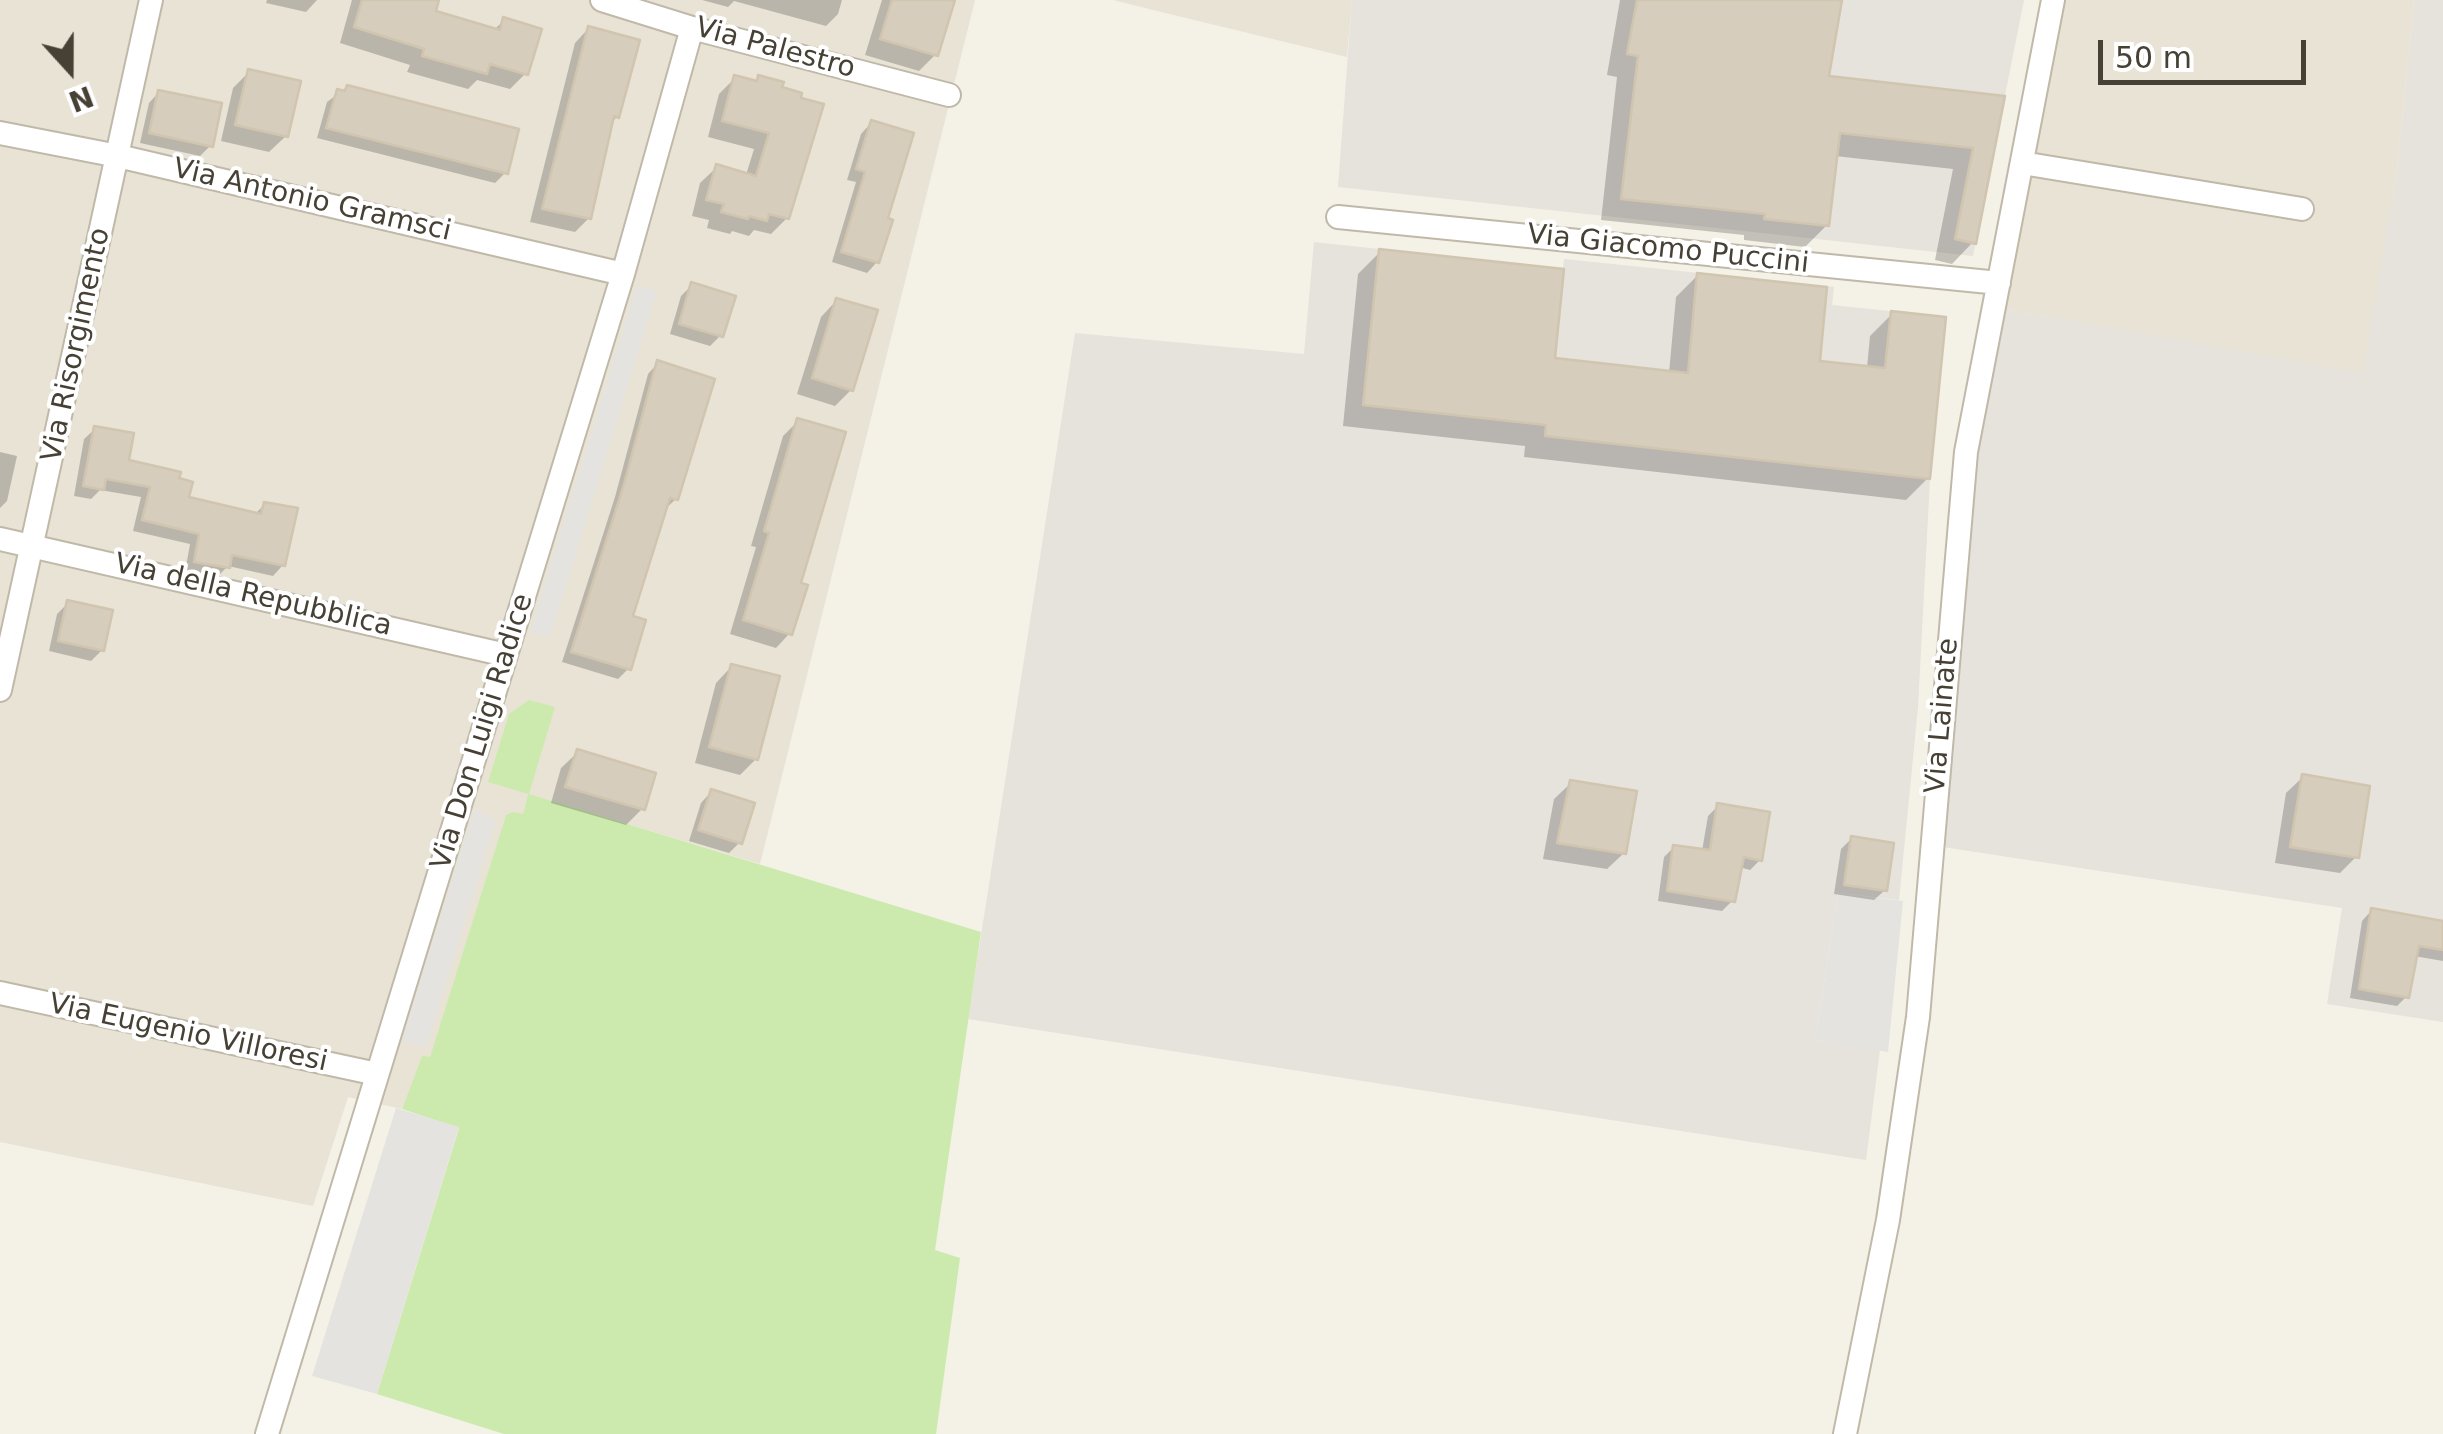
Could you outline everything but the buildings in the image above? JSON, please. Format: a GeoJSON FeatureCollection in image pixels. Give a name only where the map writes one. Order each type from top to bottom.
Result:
{"type":"FeatureCollection","features":[{"type":"Feature","properties":{"kind":"street","name":"Via Risorgimento"},"geometry":{"type":"LineString","coordinates":[[0,690],[151,0]]}},
{"type":"Feature","properties":{"kind":"street","name":"Via Palestro"},"geometry":{"type":"LineString","coordinates":[[602,0],[692,28],[949,95]]}},
{"type":"Feature","properties":{"kind":"street","name":"Via Lainate"},"geometry":{"type":"LineString","coordinates":[[1845,1434],[1904,1124],[1918,1018],[1966,452],[2053,0]]}},
{"type":"Feature","properties":{"kind":"street","name":"Via Don Luigi Radice"},"geometry":{"type":"LineString","coordinates":[[267,1434],[623,274],[692,28]]}},
{"type":"Feature","properties":{"kind":"street","name":"Via Antonio Gramsci"},"geometry":{"type":"LineString","coordinates":[[0,133],[118,156],[623,274]]}},
{"type":"Feature","properties":{"kind":"street"},"geometry":{"type":"LineString","coordinates":[[2022,163],[2302,209]]}},
{"type":"Feature","properties":{"kind":"street","name":"Via Giacomo Puccini"},"geometry":{"type":"LineString","coordinates":[[1338,217],[1998,283]]}},
{"type":"Feature","properties":{"kind":"street","name":"Via della Repubblica"},"geometry":{"type":"LineString","coordinates":[[0,538],[506,656]]}},
{"type":"Feature","properties":{"kind":"street","name":"Via Eugenio Villoresi"},"geometry":{"type":"LineString","coordinates":[[0,993],[377,1074]]}},
{"type":"Feature","properties":{"kind":"shaded area"},"geometry":{"type":"Polygon","coordinates":[[[0,0],[975,0],[760,864],[528,794],[523,814],[506,816],[430,1058],[422,1057],[402,1109],[348,1097],[313,1206],[0,1142],[0,0]]]}},
{"type":"Feature","properties":{"kind":"shaded area"},"geometry":{"type":"Polygon","coordinates":[[[1113,0],[1352,0],[1347,57],[1153,10],[1113,0]]]}},
{"type":"Feature","properties":{"kind":"shaded area"},"geometry":{"type":"Polygon","coordinates":[[[1352,0],[2024,0],[1973,256],[1338,187],[1352,0]]]}},
{"type":"Feature","properties":{"kind":"shaded area"},"geometry":{"type":"Polygon","coordinates":[[[2058,0],[2414,0],[2397,170],[2364,374],[2001,308],[2058,0]]]}},
{"type":"Feature","properties":{"kind":"shaded area"},"geometry":{"type":"Polygon","coordinates":[[[2414,0],[2443,0],[2443,1022],[2327,1004],[2342,908],[1943,847],[1975,453],[2001,308],[2363,373],[2397,170],[2414,0]]]}},
{"type":"Feature","properties":{"kind":"shaded area"},"geometry":{"type":"Polygon","coordinates":[[[1314,242],[1563,269],[1564,259],[1834,287],[1832,305],[1946,317],[1930,479],[1918,707],[1899,900],[1838,893],[1815,1040],[1880,1050],[1866,1160],[968,1019],[1075,333],[1304,354],[1314,242]]]}},
{"type":"Feature","properties":{"kind":"shaded area"},"geometry":{"type":"Polygon","coordinates":[[[637,285],[657,291],[550,637],[530,631],[637,285]]]}},
{"type":"Feature","properties":{"kind":"shaded area"},"geometry":{"type":"Polygon","coordinates":[[[474,809],[496,820],[426,1048],[402,1041],[474,809]]]}},
{"type":"Feature","properties":{"kind":"shaded area"},"geometry":{"type":"Polygon","coordinates":[[[1838,893],[1903,901],[1888,1052],[1815,1040],[1838,893]]]}},
{"type":"Feature","properties":{"kind":"shaded area"},"geometry":{"type":"Polygon","coordinates":[[[396,1108],[459,1127],[377,1394],[312,1376],[396,1108]]]}},
{"type":"Feature","properties":{"kind":"green space"},"geometry":{"type":"Polygon","coordinates":[[[529,700],[555,707],[529,794],[981,932],[935,1250],[960,1258],[936,1434],[504,1434],[377,1394],[459,1128],[402,1109],[422,1056],[430,1057],[506,815],[523,814],[528,794],[488,782],[509,714],[529,700]]]}}]}
